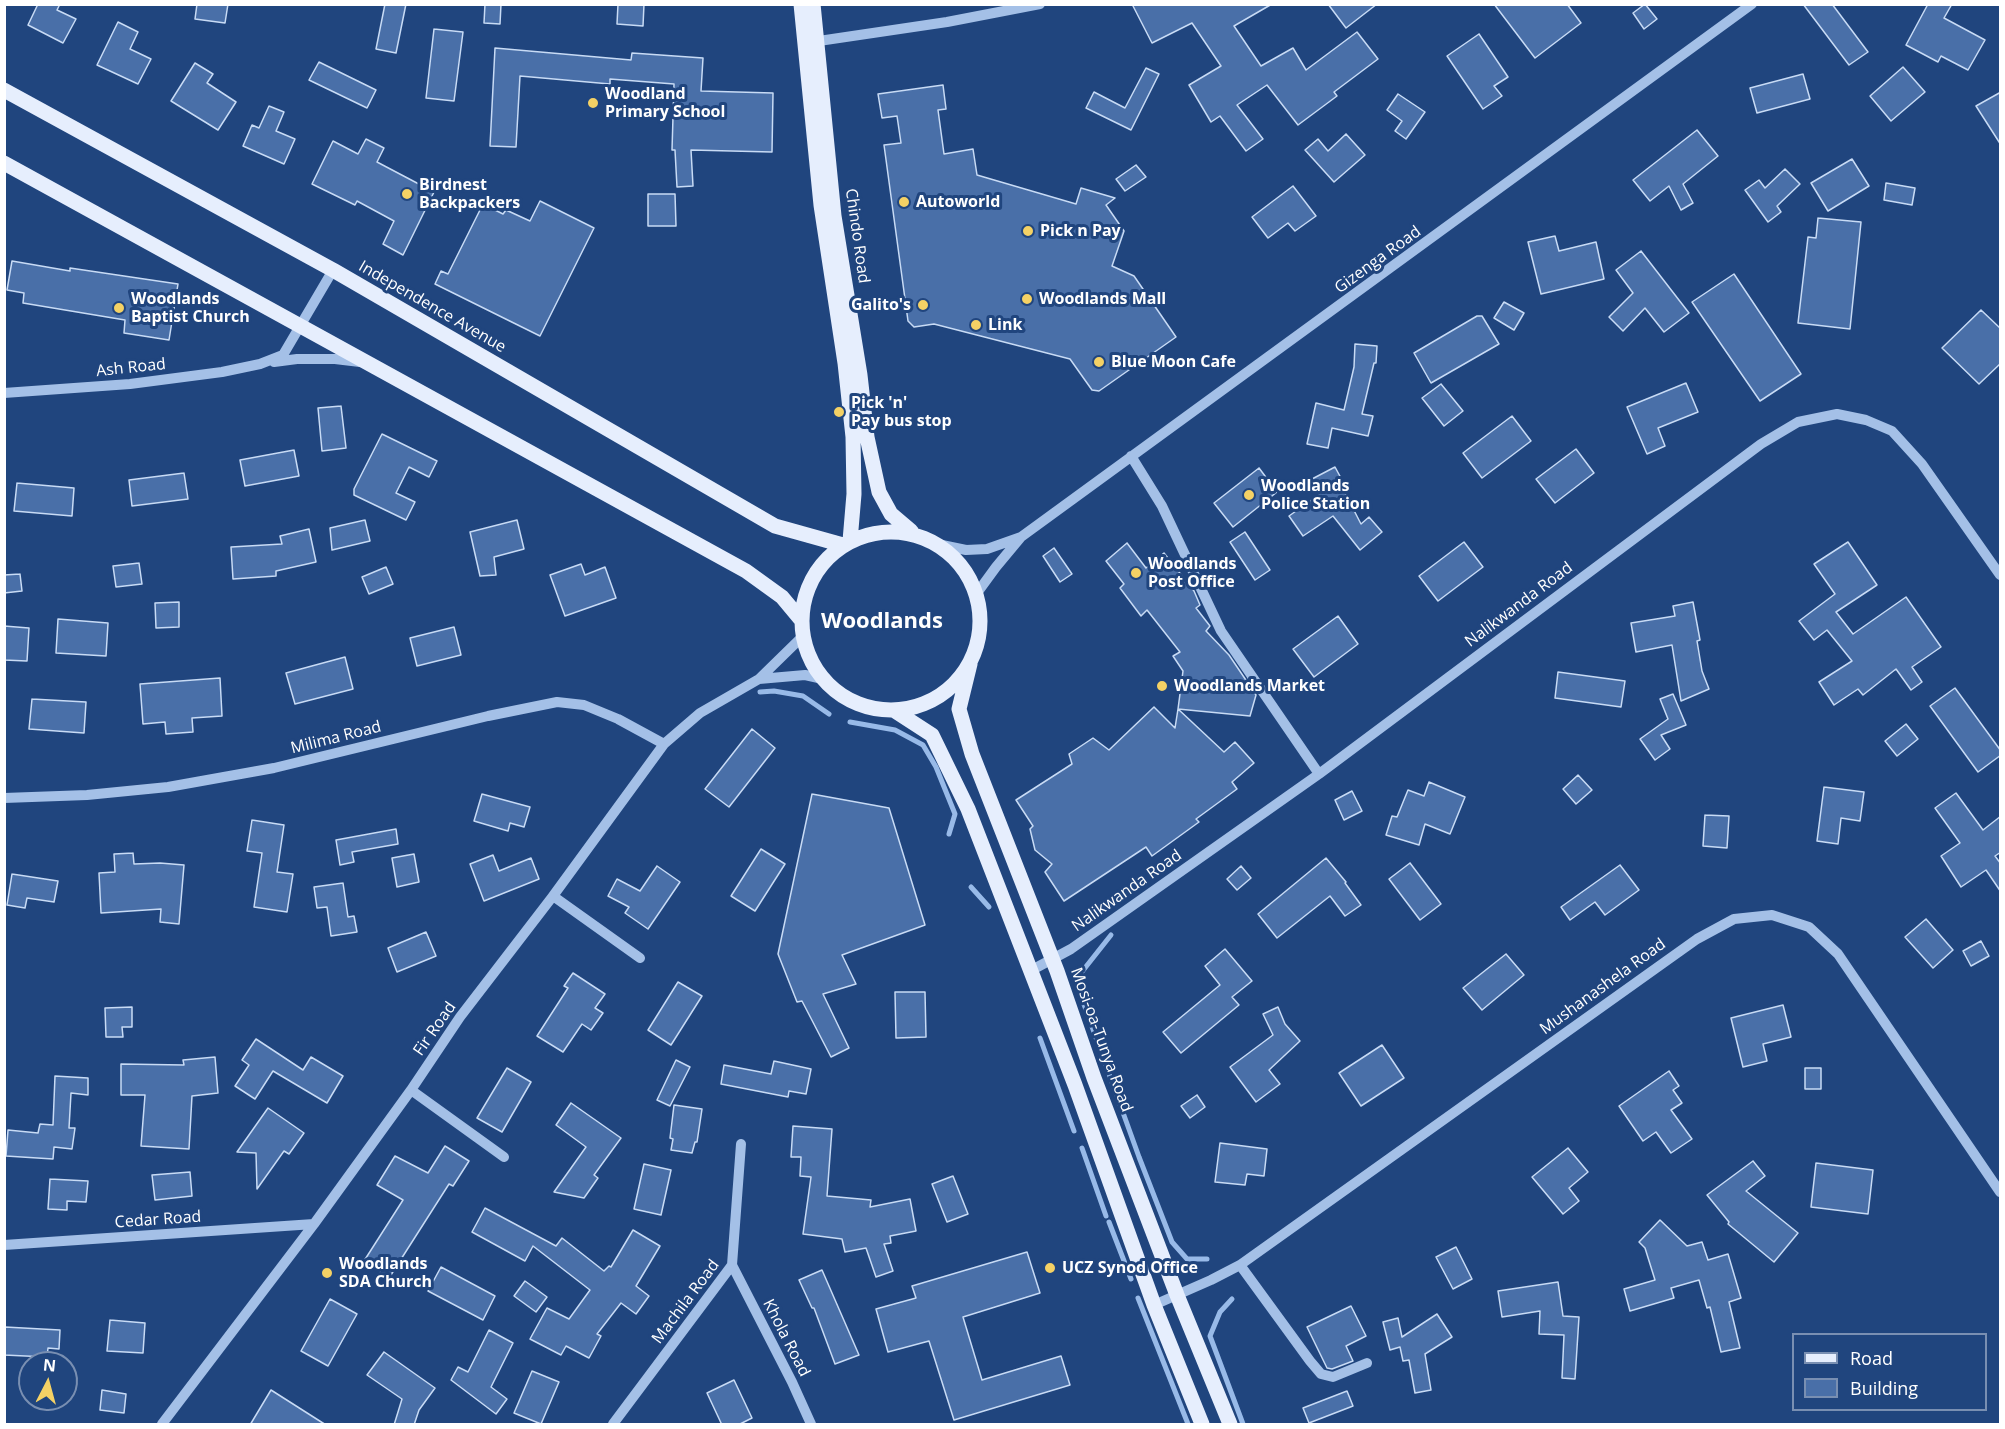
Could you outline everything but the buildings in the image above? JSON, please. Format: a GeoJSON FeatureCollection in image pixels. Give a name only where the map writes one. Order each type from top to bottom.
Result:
{"type":"FeatureCollection","features":[{"type":"Feature","properties":{"kind":"main road","name":"Chindo Road"},"geometry":{"type":"LineString","coordinates":[[801,4],[810,42],[871,456],[879,492],[891,514],[911,531]]}},
{"type":"Feature","properties":{"kind":"main road","name":"Chindo Road"},"geometry":{"type":"LineString","coordinates":[[813,4],[810,42],[821,204],[845,363],[853,437],[854,494],[847,543]]}},
{"type":"Feature","properties":{"kind":"main road","name":"Independence Avenue"},"geometry":{"type":"LineString","coordinates":[[4,90],[333,270],[775,526],[847,543]]}},
{"type":"Feature","properties":{"kind":"main road"},"geometry":{"type":"LineString","coordinates":[[4,163],[746,571],[782,597],[802,628],[810,658],[824,679],[843,698],[868,709],[895,711],[914,709],[946,692],[970,664],[979,629],[977,593],[968,574],[954,557],[937,544],[911,531],[879,531],[864,534],[829,556],[818,570],[809,586],[804,603],[802,628]]}},
{"type":"Feature","properties":{"kind":"main road","name":"Mosi-oa-Tunya Road"},"geometry":{"type":"LineString","coordinates":[[970,664],[959,709],[972,754],[1052,960],[1094,1078],[1177,1295],[1230,1425]]}},
{"type":"Feature","properties":{"kind":"main road"},"geometry":{"type":"LineString","coordinates":[[895,711],[930,732],[968,809],[1076,1085],[1154,1305],[1202,1425]]}},
{"type":"Feature","properties":{"kind":"street"},"geometry":{"type":"LineString","coordinates":[[810,42],[947,22],[1040,4]]}},
{"type":"Feature","properties":{"kind":"street","name":"Gizenga Road"},"geometry":{"type":"LineString","coordinates":[[977,593],[1021,537],[1752,4]]}},
{"type":"Feature","properties":{"kind":"street","name":"Ash Road"},"geometry":{"type":"LineString","coordinates":[[260,364],[283,355],[333,270]]}},
{"type":"Feature","properties":{"kind":"street","name":"Ash Road"},"geometry":{"type":"LineString","coordinates":[[4,393],[130,384],[306,359],[335,359],[372,364]]}},
{"type":"Feature","properties":{"kind":"street","name":"Nalikwanda Road"},"geometry":{"type":"LineString","coordinates":[[1030,971],[1071,949],[1318,774],[1761,444],[1798,422],[1837,414],[1866,420],[1892,431],[1922,464],[2001,575]]}},
{"type":"Feature","properties":{"kind":"street"},"geometry":{"type":"LineString","coordinates":[[1131,456],[1162,506],[1221,631],[1318,774]]}},
{"type":"Feature","properties":{"kind":"street","name":"Gizenga Road"},"geometry":{"type":"LineString","coordinates":[[937,544],[966,550],[987,549],[1021,537]]}},
{"type":"Feature","properties":{"kind":"street","name":"Fir Road"},"geometry":{"type":"LineString","coordinates":[[162,1425],[314,1224],[411,1090],[460,1017],[553,896],[664,744],[700,713],[759,679],[802,628]]}},
{"type":"Feature","properties":{"kind":"street","name":"Fir Road"},"geometry":{"type":"LineString","coordinates":[[759,679],[805,675],[824,679]]}},
{"type":"Feature","properties":{"kind":"street","name":"Milima Road"},"geometry":{"type":"LineString","coordinates":[[4,798],[87,795],[168,787],[262,771],[488,716],[557,702],[584,705],[618,719],[664,744]]}},
{"type":"Feature","properties":{"kind":"street"},"geometry":{"type":"LineString","coordinates":[[553,896],[640,958]]}},
{"type":"Feature","properties":{"kind":"street","name":"Mushanashela Road"},"geometry":{"type":"LineString","coordinates":[[1154,1305],[1240,1265],[1697,939],[1734,920],[1772,915],[1809,927],[1838,954],[2001,1192]]}},
{"type":"Feature","properties":{"kind":"street"},"geometry":{"type":"LineString","coordinates":[[411,1090],[504,1157]]}},
{"type":"Feature","properties":{"kind":"street","name":"Machila Road"},"geometry":{"type":"LineString","coordinates":[[613,1425],[732,1265],[741,1144]]}},
{"type":"Feature","properties":{"kind":"street","name":"Cedar Road"},"geometry":{"type":"LineString","coordinates":[[4,1245],[314,1224]]}},
{"type":"Feature","properties":{"kind":"street","name":"Khola Road"},"geometry":{"type":"LineString","coordinates":[[732,1265],[792,1382],[811,1425]]}},
{"type":"Feature","properties":{"kind":"street"},"geometry":{"type":"LineString","coordinates":[[1240,1265],[1322,1374],[1333,1377],[1367,1363]]}},
{"type":"Feature","properties":{"kind":"waterway"},"geometry":{"type":"LineString","coordinates":[[760,692],[774,691],[803,696],[829,714]]}},
{"type":"Feature","properties":{"kind":"waterway"},"geometry":{"type":"LineString","coordinates":[[850,722],[895,730],[923,745],[936,767],[955,814],[949,834]]}},
{"type":"Feature","properties":{"kind":"waterway"},"geometry":{"type":"LineString","coordinates":[[971,887],[989,907]]}},
{"type":"Feature","properties":{"kind":"waterway"},"geometry":{"type":"LineString","coordinates":[[1111,935],[1077,978],[1077,985],[1172,1242],[1187,1259],[1207,1259]]}},
{"type":"Feature","properties":{"kind":"waterway"},"geometry":{"type":"LineString","coordinates":[[1040,1038],[1074,1131]]}},
{"type":"Feature","properties":{"kind":"waterway"},"geometry":{"type":"LineString","coordinates":[[1082,1148],[1106,1216]]}},
{"type":"Feature","properties":{"kind":"waterway"},"geometry":{"type":"LineString","coordinates":[[1109,1222],[1131,1279]]}},
{"type":"Feature","properties":{"kind":"waterway"},"geometry":{"type":"LineString","coordinates":[[1138,1298],[1188,1424]]}},
{"type":"Feature","properties":{"kind":"waterway"},"geometry":{"type":"LineString","coordinates":[[1232,1299],[1220,1312],[1210,1336],[1243,1424]]}},
{"type":"Feature","properties":{"kind":"place","name":"Woodland Primary School"},"geometry":{"type":"Point","coordinates":[593,103]}},
{"type":"Feature","properties":{"kind":"place","name":"Birdnest Backpackers"},"geometry":{"type":"Point","coordinates":[407,194]}},
{"type":"Feature","properties":{"kind":"place","name":"Autoworld"},"geometry":{"type":"Point","coordinates":[904,202]}},
{"type":"Feature","properties":{"kind":"place","name":"Pick n Pay"},"geometry":{"type":"Point","coordinates":[1028,231]}},
{"type":"Feature","properties":{"kind":"place","name":"Woodlands Mall"},"geometry":{"type":"Point","coordinates":[1027,299]}},
{"type":"Feature","properties":{"kind":"place","name":"Galito's"},"geometry":{"type":"Point","coordinates":[923,305]}},
{"type":"Feature","properties":{"kind":"place","name":"Woodlands Baptist Church"},"geometry":{"type":"Point","coordinates":[119,308]}},
{"type":"Feature","properties":{"kind":"place","name":"Link"},"geometry":{"type":"Point","coordinates":[976,325]}},
{"type":"Feature","properties":{"kind":"place","name":"Blue Moon Cafe"},"geometry":{"type":"Point","coordinates":[1099,362]}},
{"type":"Feature","properties":{"kind":"place","name":"Pick 'n' Pay bus stop"},"geometry":{"type":"Point","coordinates":[839,412]}},
{"type":"Feature","properties":{"kind":"place","name":"Woodlands Police Station"},"geometry":{"type":"Point","coordinates":[1249,495]}},
{"type":"Feature","properties":{"kind":"place","name":"Woodlands Post Office"},"geometry":{"type":"Point","coordinates":[1136,573]}},
{"type":"Feature","properties":{"kind":"place","name":"Woodlands Market"},"geometry":{"type":"Point","coordinates":[1162,686]}},
{"type":"Feature","properties":{"kind":"place","name":"UCZ Synod Office"},"geometry":{"type":"Point","coordinates":[1050,1268]}},
{"type":"Feature","properties":{"kind":"place","name":"Woodlands SDA Church"},"geometry":{"type":"Point","coordinates":[327,1273]}},
{"type":"Feature","properties":{"kind":"district","name":"Woodlands"},"geometry":{"type":"Point","coordinates":[882,622]}}]}
